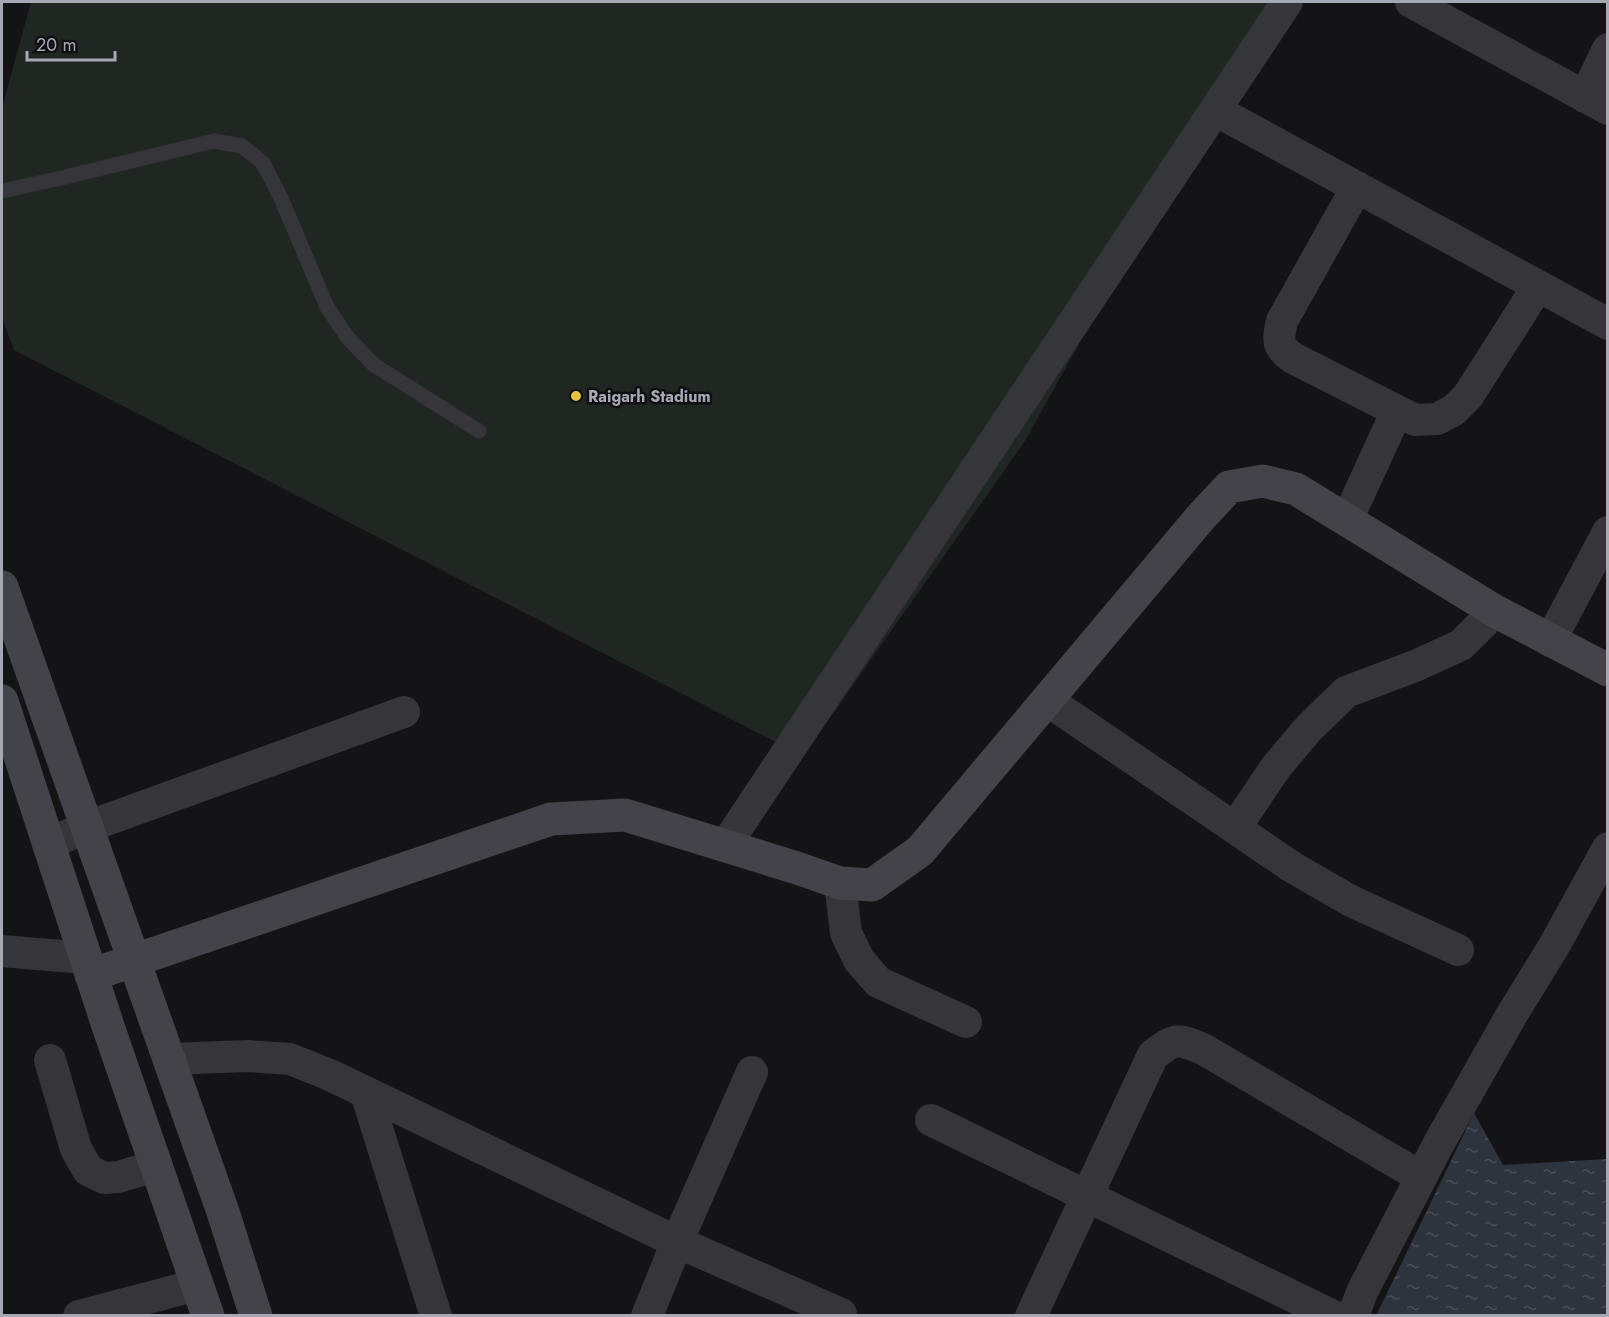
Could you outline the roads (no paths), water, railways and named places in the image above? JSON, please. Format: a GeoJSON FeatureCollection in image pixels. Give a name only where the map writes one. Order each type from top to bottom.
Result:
{"type":"FeatureCollection","features":[{"type":"Feature","properties":{"kind":"street"},"geometry":{"type":"LineString","coordinates":[[725,846],[1287,2]]}},
{"type":"Feature","properties":{"kind":"street"},"geometry":{"type":"LineString","coordinates":[[1411,2],[1596,103],[1608,49]]}},
{"type":"Feature","properties":{"kind":"street"},"geometry":{"type":"LineString","coordinates":[[1215,110],[1608,324]]}},
{"type":"Feature","properties":{"kind":"street"},"geometry":{"type":"LineString","coordinates":[[1357,187],[1282,321],[1278,340],[1282,350],[1293,358],[1415,420],[1437,419],[1454,410],[1468,396],[1538,286]]}},
{"type":"Feature","properties":{"kind":"street"},"geometry":{"type":"LineString","coordinates":[[1347,520],[1397,411]]}},
{"type":"Feature","properties":{"kind":"street"},"geometry":{"type":"LineString","coordinates":[[2,951],[88,966],[134,960],[551,819],[624,815],[840,883],[872,885],[920,851],[1201,517],[1229,487],[1263,481],[1296,489],[1495,611],[1608,670]]}},
{"type":"Feature","properties":{"kind":"street"},"geometry":{"type":"LineString","coordinates":[[1551,640],[1608,532]]}},
{"type":"Feature","properties":{"kind":"street"},"geometry":{"type":"LineString","coordinates":[[4,599],[223,1212],[256,1316]]}},
{"type":"Feature","properties":{"kind":"street"},"geometry":{"type":"LineString","coordinates":[[1235,828],[1276,767],[1309,728],[1346,692],[1415,666],[1461,645],[1495,611]]}},
{"type":"Feature","properties":{"kind":"street"},"geometry":{"type":"LineString","coordinates":[[1047,700],[1292,867],[1351,901],[1458,950]]}},
{"type":"Feature","properties":{"kind":"street"},"geometry":{"type":"LineString","coordinates":[[2,701],[88,966],[207,1316]]}},
{"type":"Feature","properties":{"kind":"street"},"geometry":{"type":"LineString","coordinates":[[48,844],[404,712]]}},
{"type":"Feature","properties":{"kind":"street"},"geometry":{"type":"LineString","coordinates":[[1353,1316],[1362,1292],[1421,1177],[1608,848]]}},
{"type":"Feature","properties":{"kind":"street"},"geometry":{"type":"LineString","coordinates":[[840,883],[846,933],[859,960],[878,982],[966,1022]]}},
{"type":"Feature","properties":{"kind":"street"},"geometry":{"type":"LineString","coordinates":[[1031,1316],[1153,1055],[1171,1042],[1184,1041],[1203,1050],[1421,1177]]}},
{"type":"Feature","properties":{"kind":"street"},"geometry":{"type":"LineString","coordinates":[[169,1059],[248,1056],[290,1059],[366,1092],[677,1242],[841,1314]]}},
{"type":"Feature","properties":{"kind":"street"},"geometry":{"type":"LineString","coordinates":[[50,1059],[76,1149],[88,1170],[104,1178],[156,1166]]}},
{"type":"Feature","properties":{"kind":"street"},"geometry":{"type":"LineString","coordinates":[[647,1316],[752,1071]]}},
{"type":"Feature","properties":{"kind":"street"},"geometry":{"type":"LineString","coordinates":[[366,1092],[436,1316]]}},
{"type":"Feature","properties":{"kind":"street"},"geometry":{"type":"LineString","coordinates":[[931,1120],[1333,1316]]}},
{"type":"Feature","properties":{"kind":"street"},"geometry":{"type":"LineString","coordinates":[[79,1316],[197,1285]]}},
{"type":"Feature","properties":{"kind":"lane"},"geometry":{"type":"LineString","coordinates":[[2,191],[213,141],[242,146],[263,163],[281,198],[327,307],[348,338],[374,365],[479,431]]}},
{"type":"Feature","properties":{"kind":"water"},"geometry":{"type":"Polygon","coordinates":[[[1474,1113],[1503,1165],[1607,1159],[1607,1315],[1376,1316],[1474,1113]]]}},
{"type":"Feature","properties":{"kind":"place","name":"Raigarh Stadium"},"geometry":{"type":"Point","coordinates":[576,396]}}]}
